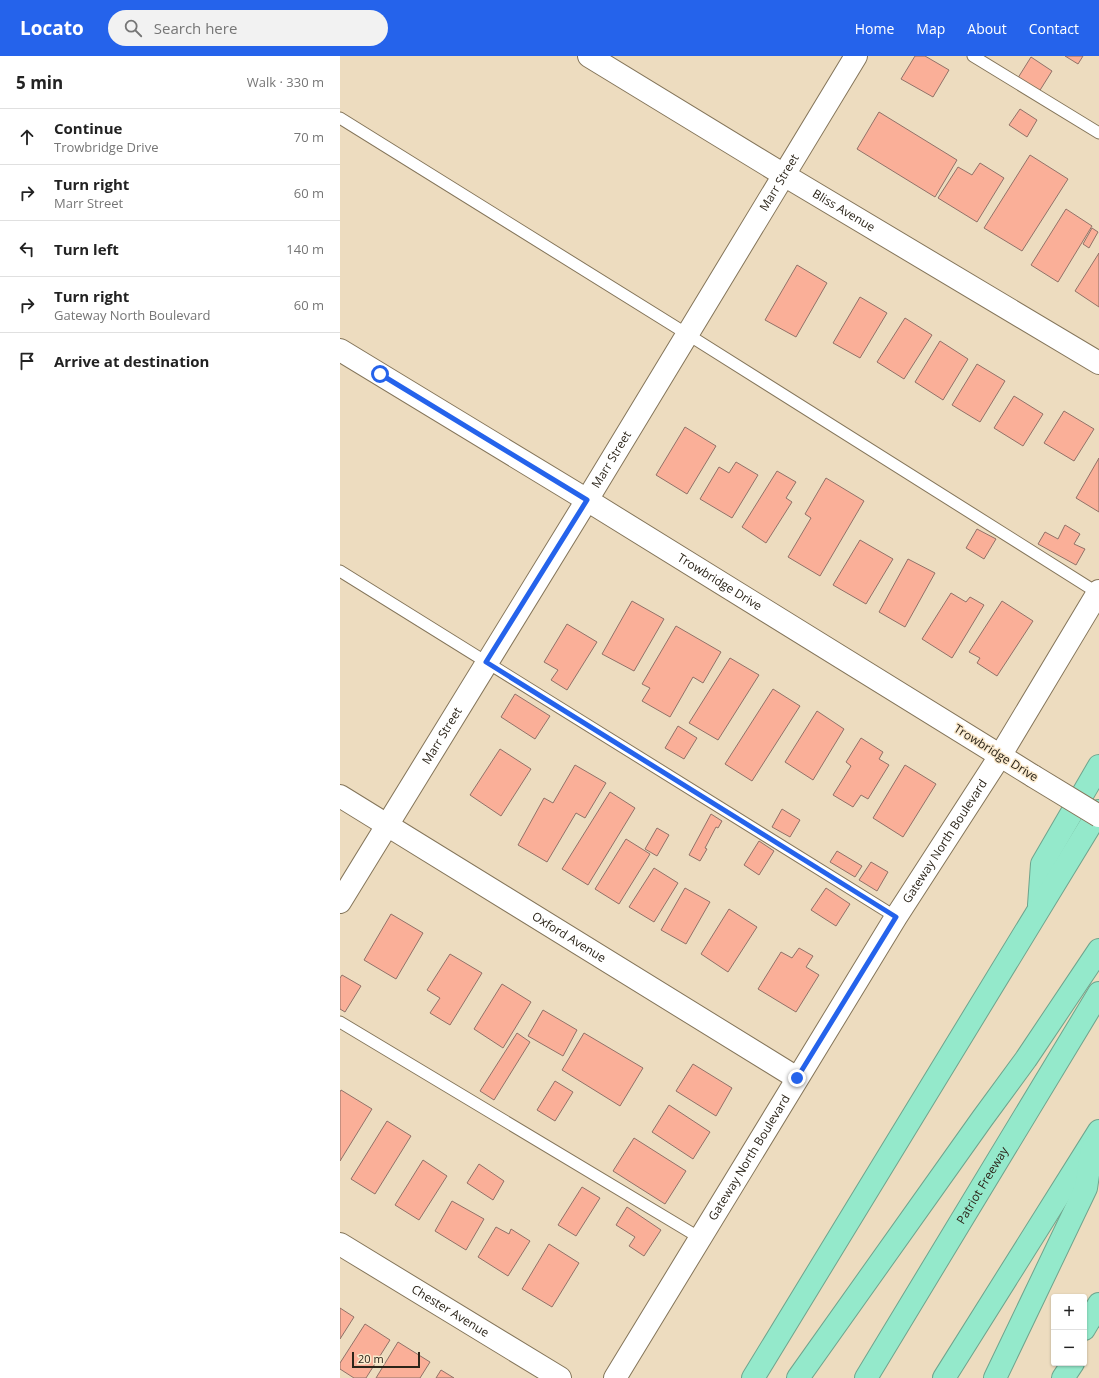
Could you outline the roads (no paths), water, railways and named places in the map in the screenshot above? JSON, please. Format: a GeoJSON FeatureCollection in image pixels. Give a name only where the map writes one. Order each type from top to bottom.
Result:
{"type":"FeatureCollection","features":[{"type":"Feature","properties":{"kind":"highway"},"geometry":{"type":"LineString","coordinates":[[1039,908],[1042,864],[1099,766]]}},
{"type":"Feature","properties":{"kind":"highway"},"geometry":{"type":"LineString","coordinates":[[753,1378],[1099,811]]}},
{"type":"Feature","properties":{"kind":"highway"},"geometry":{"type":"LineString","coordinates":[[798,1378],[1026,1059],[1099,950]]}},
{"type":"Feature","properties":{"kind":"highway","name":"Patriot Freeway"},"geometry":{"type":"LineString","coordinates":[[866,1378],[1099,993]]}},
{"type":"Feature","properties":{"kind":"highway"},"geometry":{"type":"LineString","coordinates":[[944,1378],[1096,1135]]}},
{"type":"Feature","properties":{"kind":"highway"},"geometry":{"type":"LineString","coordinates":[[995,1378],[1086,1188],[1096,1135]]}},
{"type":"Feature","properties":{"kind":"highway"},"geometry":{"type":"LineString","coordinates":[[1087,1324],[1099,1304]]}},
{"type":"Feature","properties":{"kind":"highway"},"geometry":{"type":"LineString","coordinates":[[1087,1342],[1099,1324]]}},
{"type":"Feature","properties":{"kind":"highway"},"geometry":{"type":"LineString","coordinates":[[1055,1378],[1062,1366]]}},
{"type":"Feature","properties":{"kind":"highway"},"geometry":{"type":"LineString","coordinates":[[1063,1378],[1071,1366]]}},
{"type":"Feature","properties":{"kind":"street","name":"Bliss Avenue"},"geometry":{"type":"LineString","coordinates":[[590,56],[784,175],[1099,363]]}},
{"type":"Feature","properties":{"kind":"street","name":"Marr Street"},"geometry":{"type":"LineString","coordinates":[[340,902],[486,662],[587,500],[856,56]]}},
{"type":"Feature","properties":{"kind":"street","name":"Trowbridge Drive"},"geometry":{"type":"LineString","coordinates":[[340,350],[587,500],[1099,816]]}},
{"type":"Feature","properties":{"kind":"street","name":"Gateway North Boulevard"},"geometry":{"type":"LineString","coordinates":[[615,1378],[896,917],[1000,756],[1098,592]]}},
{"type":"Feature","properties":{"kind":"street","name":"Oxford Avenue"},"geometry":{"type":"LineString","coordinates":[[340,796],[797,1078]]}},
{"type":"Feature","properties":{"kind":"street","name":"Chester Avenue"},"geometry":{"type":"LineString","coordinates":[[340,1244],[560,1378]]}},
{"type":"Feature","properties":{"kind":"lane"},"geometry":{"type":"LineString","coordinates":[[973,56],[1099,133]]}},
{"type":"Feature","properties":{"kind":"lane"},"geometry":{"type":"LineString","coordinates":[[340,118],[1098,592]]}},
{"type":"Feature","properties":{"kind":"lane"},"geometry":{"type":"LineString","coordinates":[[340,571],[896,917]]}},
{"type":"Feature","properties":{"kind":"lane"},"geometry":{"type":"LineString","coordinates":[[340,1022],[700,1238]]}}]}
